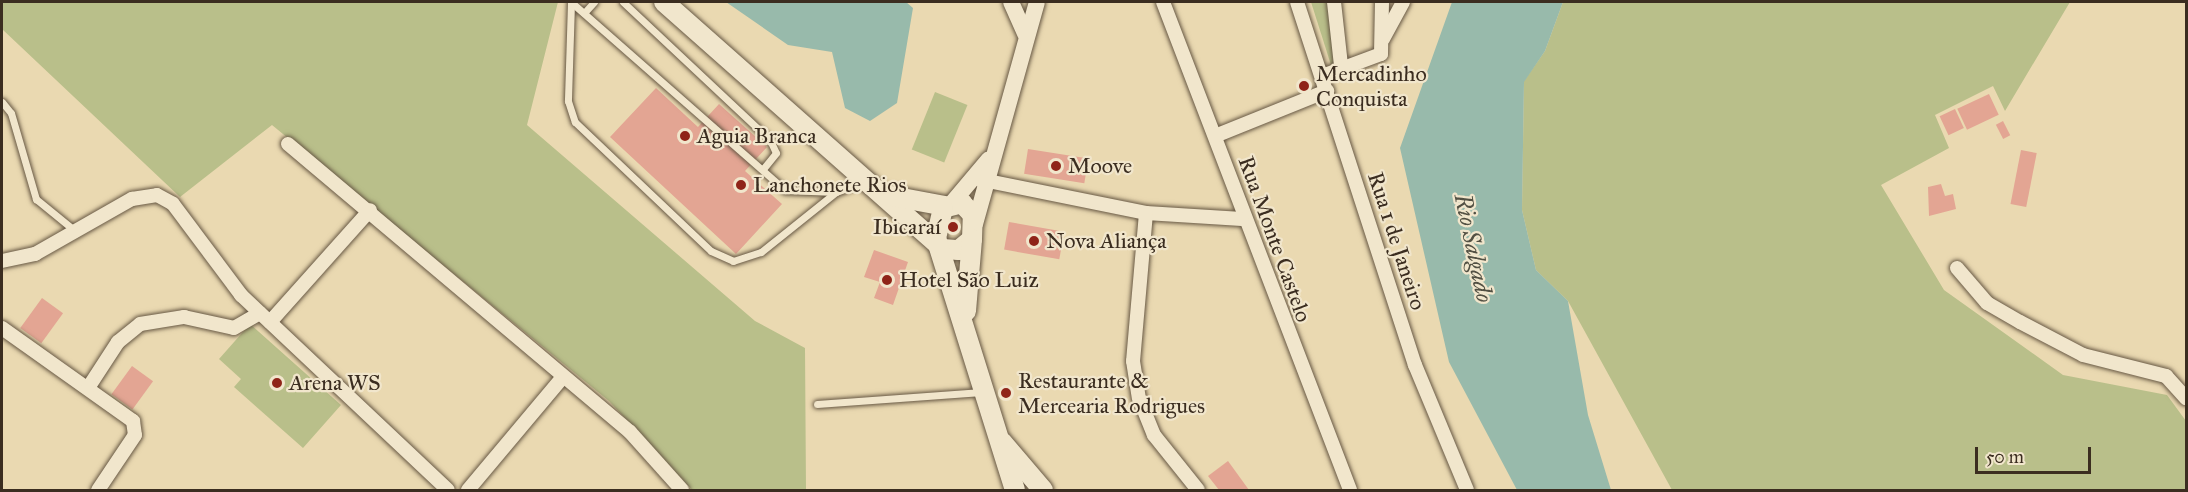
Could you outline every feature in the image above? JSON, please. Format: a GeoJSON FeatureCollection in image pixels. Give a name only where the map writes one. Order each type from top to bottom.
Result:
{"type":"FeatureCollection","features":[{"type":"Feature","properties":{"kind":"main road"},"geometry":{"type":"LineString","coordinates":[[664,2],[870,180],[941,247],[959,250],[974,232]]}},
{"type":"Feature","properties":{"kind":"main road"},"geometry":{"type":"LineString","coordinates":[[886,195],[966,206],[974,232],[964,323]]}},
{"type":"Feature","properties":{"kind":"main road"},"geometry":{"type":"LineString","coordinates":[[949,204],[935,226],[995,434],[1015,490]]}},
{"type":"Feature","properties":{"kind":"main road"},"geometry":{"type":"LineString","coordinates":[[995,434],[1043,490]]}},
{"type":"Feature","properties":{"kind":"street"},"geometry":{"type":"LineString","coordinates":[[974,232],[980,180],[993,153],[1025,34],[1037,2]]}},
{"type":"Feature","properties":{"kind":"street","name":"Rua Monte Castelo"},"geometry":{"type":"LineString","coordinates":[[1163,2],[1215,136],[1242,219],[1350,490]]}},
{"type":"Feature","properties":{"kind":"street","name":"Rua 1 de Janeiro"},"geometry":{"type":"LineString","coordinates":[[1297,2],[1415,365],[1467,490]]}},
{"type":"Feature","properties":{"kind":"street"},"geometry":{"type":"LineString","coordinates":[[1334,2],[1341,64]]}},
{"type":"Feature","properties":{"kind":"street"},"geometry":{"type":"LineString","coordinates":[[1322,76],[1341,64],[1381,54],[1383,2]]}},
{"type":"Feature","properties":{"kind":"street"},"geometry":{"type":"LineString","coordinates":[[1383,39],[1403,2]]}},
{"type":"Feature","properties":{"kind":"street"},"geometry":{"type":"LineString","coordinates":[[1009,3],[1025,34]]}},
{"type":"Feature","properties":{"kind":"street"},"geometry":{"type":"LineString","coordinates":[[1215,136],[1327,91]]}},
{"type":"Feature","properties":{"kind":"street"},"geometry":{"type":"LineString","coordinates":[[288,144],[370,210],[562,378],[630,432],[682,490]]}},
{"type":"Feature","properties":{"kind":"street"},"geometry":{"type":"LineString","coordinates":[[949,204],[980,180],[1146,213],[1242,219]]}},
{"type":"Feature","properties":{"kind":"street"},"geometry":{"type":"LineString","coordinates":[[2,261],[35,254],[132,199],[157,195],[173,204],[265,318],[448,490]]}},
{"type":"Feature","properties":{"kind":"street"},"geometry":{"type":"LineString","coordinates":[[88,388],[118,342],[140,324],[184,317],[234,327],[265,318],[370,210]]}},
{"type":"Feature","properties":{"kind":"street"},"geometry":{"type":"LineString","coordinates":[[1146,213],[1133,361],[1138,398],[1154,435],[1198,490]]}},
{"type":"Feature","properties":{"kind":"street"},"geometry":{"type":"LineString","coordinates":[[1957,267],[1987,303],[2020,322],[2083,355],[2166,376],[2187,398]]}},
{"type":"Feature","properties":{"kind":"street"},"geometry":{"type":"LineString","coordinates":[[2,328],[133,421],[135,435],[98,490]]}},
{"type":"Feature","properties":{"kind":"street"},"geometry":{"type":"LineString","coordinates":[[468,490],[562,378]]}},
{"type":"Feature","properties":{"kind":"lane"},"geometry":{"type":"LineString","coordinates":[[571,2],[785,190],[836,192]]}},
{"type":"Feature","properties":{"kind":"lane"},"geometry":{"type":"LineString","coordinates":[[571,2],[568,101],[575,122],[711,251],[733,261],[762,252],[836,192],[870,180]]}},
{"type":"Feature","properties":{"kind":"lane"},"geometry":{"type":"LineString","coordinates":[[584,14],[594,2]]}},
{"type":"Feature","properties":{"kind":"lane"},"geometry":{"type":"LineString","coordinates":[[623,2],[770,140],[776,153],[763,170]]}},
{"type":"Feature","properties":{"kind":"lane"},"geometry":{"type":"LineString","coordinates":[[2,102],[11,112],[36,199],[50,216],[76,231]]}},
{"type":"Feature","properties":{"kind":"lane"},"geometry":{"type":"LineString","coordinates":[[817,404],[984,392]]}},
{"type":"Feature","properties":{"kind":"green space"},"geometry":{"type":"Polygon","coordinates":[[[2,2],[558,2],[527,125],[755,321],[805,348],[806,490],[692,490],[609,401],[272,125],[180,197],[2,29],[2,2]]]}},
{"type":"Feature","properties":{"kind":"green space"},"geometry":{"type":"Polygon","coordinates":[[[1311,2],[1329,2],[1339,62],[1331,65],[1311,2]]]}},
{"type":"Feature","properties":{"kind":"green space"},"geometry":{"type":"Polygon","coordinates":[[[1563,2],[2070,2],[2005,111],[1993,86],[1935,115],[1949,148],[1881,185],[1944,290],[2063,375],[2167,395],[2186,421],[2186,490],[1672,490],[1568,301],[1536,270],[1522,210],[1524,81],[1545,51],[1563,2]]]}},
{"type":"Feature","properties":{"kind":"green space"},"geometry":{"type":"Polygon","coordinates":[[[935,92],[967,105],[944,163],[912,149],[935,92]]]}},
{"type":"Feature","properties":{"kind":"green space","name":"Arena WS"},"geometry":{"type":"Polygon","coordinates":[[[250,324],[341,405],[303,448],[234,387],[241,379],[219,359],[250,324]]]}},
{"type":"Feature","properties":{"kind":"water"},"geometry":{"type":"Polygon","coordinates":[[[726,2],[906,2],[913,8],[897,103],[870,121],[845,108],[832,52],[788,45],[726,2]]]}},
{"type":"Feature","properties":{"kind":"water","name":"Rio Salgado"},"geometry":{"type":"Polygon","coordinates":[[[1452,2],[1563,2],[1545,51],[1524,82],[1522,210],[1536,270],[1568,301],[1588,415],[1611,490],[1517,490],[1449,362],[1400,148],[1452,2]]]}},
{"type":"Feature","properties":{"kind":"building"},"geometry":{"type":"Polygon","coordinates":[[[656,88],[698,127],[719,104],[767,147],[745,171],[782,204],[736,254],[610,137],[656,88]]]}},
{"type":"Feature","properties":{"kind":"building"},"geometry":{"type":"Polygon","coordinates":[[[1989,94],[1999,115],[1967,130],[1957,109],[1989,94]]]}},
{"type":"Feature","properties":{"kind":"building"},"geometry":{"type":"Polygon","coordinates":[[[1955,109],[1964,128],[1948,135],[1940,116],[1955,109]]]}},
{"type":"Feature","properties":{"kind":"building"},"geometry":{"type":"Polygon","coordinates":[[[2003,121],[2010,135],[2003,139],[1996,125],[2003,121]]]}},
{"type":"Feature","properties":{"kind":"building","name":"Moove"},"geometry":{"type":"Polygon","coordinates":[[[1028,149],[1088,159],[1084,183],[1024,174],[1028,149]]]}},
{"type":"Feature","properties":{"kind":"building"},"geometry":{"type":"Polygon","coordinates":[[[2021,150],[2037,153],[2026,207],[2011,204],[2021,150]]]}},
{"type":"Feature","properties":{"kind":"building"},"geometry":{"type":"Polygon","coordinates":[[[1941,184],[1945,196],[1953,194],[1956,209],[1929,216],[1928,187],[1941,184]]]}},
{"type":"Feature","properties":{"kind":"building","name":"Nova Aliança"},"geometry":{"type":"Polygon","coordinates":[[[1009,222],[1064,232],[1059,259],[1004,250],[1009,222]]]}},
{"type":"Feature","properties":{"kind":"building","name":"Hotel São Luiz"},"geometry":{"type":"Polygon","coordinates":[[[874,250],[908,262],[893,305],[874,298],[880,282],[864,277],[874,250]]]}},
{"type":"Feature","properties":{"kind":"building"},"geometry":{"type":"Polygon","coordinates":[[[42,298],[63,313],[41,343],[20,328],[42,298]]]}},
{"type":"Feature","properties":{"kind":"building"},"geometry":{"type":"Polygon","coordinates":[[[132,366],[153,381],[132,410],[111,394],[132,366]]]}},
{"type":"Feature","properties":{"kind":"building"},"geometry":{"type":"Polygon","coordinates":[[[1228,461],[1249,490],[1219,490],[1208,476],[1228,461]]]}},
{"type":"Feature","properties":{"kind":"place","name":"Mercadinho Conquista"},"geometry":{"type":"Point","coordinates":[1304,86]}},
{"type":"Feature","properties":{"kind":"place","name":"Aguia Branca"},"geometry":{"type":"Point","coordinates":[685,136]}},
{"type":"Feature","properties":{"kind":"place","name":"Moove"},"geometry":{"type":"Point","coordinates":[1056,166]}},
{"type":"Feature","properties":{"kind":"place","name":"Lanchonete Rios"},"geometry":{"type":"Point","coordinates":[741,185]}},
{"type":"Feature","properties":{"kind":"place","name":"Ibicaraí"},"geometry":{"type":"Point","coordinates":[953,227]}},
{"type":"Feature","properties":{"kind":"place","name":"Nova Aliança"},"geometry":{"type":"Point","coordinates":[1034,241]}},
{"type":"Feature","properties":{"kind":"place","name":"Hotel São Luiz"},"geometry":{"type":"Point","coordinates":[887,280]}},
{"type":"Feature","properties":{"kind":"place","name":"Arena WS"},"geometry":{"type":"Point","coordinates":[277,383]}},
{"type":"Feature","properties":{"kind":"place","name":"Restaurante & Mercearia Rodrigues"},"geometry":{"type":"Point","coordinates":[1006,393]}}]}
